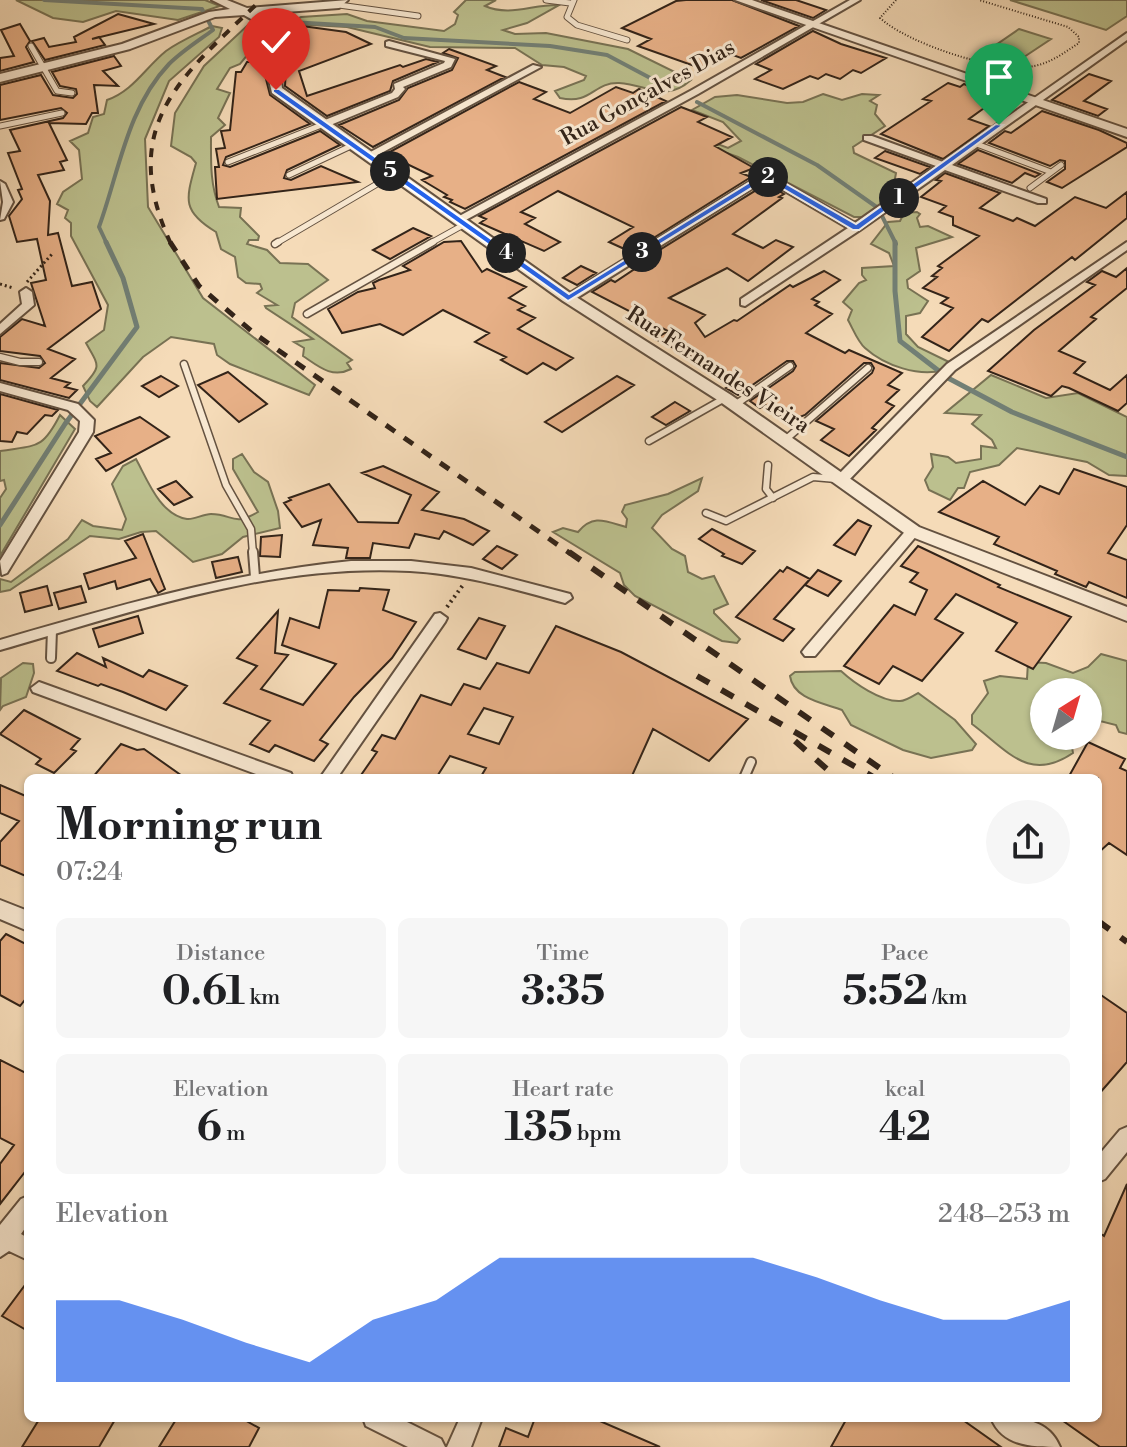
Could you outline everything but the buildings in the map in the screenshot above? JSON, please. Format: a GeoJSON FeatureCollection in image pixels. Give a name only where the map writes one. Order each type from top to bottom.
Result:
{"type":"FeatureCollection","features":[{"type":"Feature","properties":{"kind":"street"},"geometry":{"type":"LineString","coordinates":[[218,0],[248,13]]}},
{"type":"Feature","properties":{"kind":"street"},"geometry":{"type":"LineString","coordinates":[[741,0],[1127,133]]}},
{"type":"Feature","properties":{"kind":"street","name":"Rua Gonçalves Dias"},"geometry":{"type":"LineString","coordinates":[[462,222],[856,0]]}},
{"type":"Feature","properties":{"kind":"street"},"geometry":{"type":"LineString","coordinates":[[0,78],[126,47],[213,14],[340,2]]}},
{"type":"Feature","properties":{"kind":"street","name":"Rua Fernandes Vieira"},"geometry":{"type":"LineString","coordinates":[[248,13],[274,29],[279,37],[281,46],[274,78],[276,90],[568,298],[730,401],[913,531],[1127,614]]}},
{"type":"Feature","properties":{"kind":"street"},"geometry":{"type":"LineString","coordinates":[[745,302],[856,228],[1127,36]]}},
{"type":"Feature","properties":{"kind":"street"},"geometry":{"type":"LineString","coordinates":[[324,124],[395,95],[400,89],[397,86],[448,65],[450,59],[389,44]]}},
{"type":"Feature","properties":{"kind":"street"},"geometry":{"type":"LineString","coordinates":[[368,156],[536,67]]}},
{"type":"Feature","properties":{"kind":"street"},"geometry":{"type":"LineString","coordinates":[[868,138],[1042,201]]}},
{"type":"Feature","properties":{"kind":"street"},"geometry":{"type":"LineString","coordinates":[[568,298],[766,176],[856,228]]}},
{"type":"Feature","properties":{"kind":"street"},"geometry":{"type":"LineString","coordinates":[[0,184],[8,202],[0,217]]}},
{"type":"Feature","properties":{"kind":"street"},"geometry":{"type":"LineString","coordinates":[[842,479],[951,367],[1127,245]]}},
{"type":"Feature","properties":{"kind":"street"},"geometry":{"type":"LineString","coordinates":[[0,330],[28,305],[26,292]]}},
{"type":"Feature","properties":{"kind":"street"},"geometry":{"type":"LineString","coordinates":[[0,387],[76,408],[87,420],[86,432],[2,570]]}},
{"type":"Feature","properties":{"kind":"street"},"geometry":{"type":"LineString","coordinates":[[810,652],[913,531]]}},
{"type":"Feature","properties":{"kind":"street"},"geometry":{"type":"LineString","coordinates":[[0,645],[159,597],[305,570],[389,565],[471,573],[565,598]]}},
{"type":"Feature","properties":{"kind":"street"},"geometry":{"type":"LineString","coordinates":[[331,774],[440,618]]}},
{"type":"Feature","properties":{"kind":"street"},"geometry":{"type":"LineString","coordinates":[[39,688],[274,774]]}},
{"type":"Feature","properties":{"kind":"street"},"geometry":{"type":"LineString","coordinates":[[0,909],[24,919]]}},
{"type":"Feature","properties":{"kind":"street"},"geometry":{"type":"LineString","coordinates":[[1102,1167],[1127,1137]]}},
{"type":"Feature","properties":{"kind":"street"},"geometry":{"type":"LineString","coordinates":[[24,1211],[2,1240],[24,1248]]}},
{"type":"Feature","properties":{"kind":"street"},"geometry":{"type":"LineString","coordinates":[[382,1422],[433,1447]]}},
{"type":"Feature","properties":{"kind":"street"},"geometry":{"type":"LineString","coordinates":[[459,1447],[469,1422]]}},
{"type":"Feature","properties":{"kind":"street"},"geometry":{"type":"LineString","coordinates":[[1011,1422],[1046,1447]]}},
{"type":"Feature","properties":{"kind":"lane"},"geometry":{"type":"LineString","coordinates":[[546,0],[572,2],[567,17],[577,25],[627,40]]}},
{"type":"Feature","properties":{"kind":"lane"},"geometry":{"type":"LineString","coordinates":[[340,2],[418,16]]}},
{"type":"Feature","properties":{"kind":"lane"},"geometry":{"type":"LineString","coordinates":[[31,46],[57,91],[72,93]]}},
{"type":"Feature","properties":{"kind":"lane"},"geometry":{"type":"LineString","coordinates":[[0,126],[62,113]]}},
{"type":"Feature","properties":{"kind":"lane"},"geometry":{"type":"LineString","coordinates":[[228,162],[324,124]]}},
{"type":"Feature","properties":{"kind":"lane"},"geometry":{"type":"LineString","coordinates":[[974,143],[1051,172]]}},
{"type":"Feature","properties":{"kind":"lane"},"geometry":{"type":"LineString","coordinates":[[289,175],[353,145]]}},
{"type":"Feature","properties":{"kind":"lane"},"geometry":{"type":"LineString","coordinates":[[1030,188],[1061,165]]}},
{"type":"Feature","properties":{"kind":"lane"},"geometry":{"type":"LineString","coordinates":[[275,244],[394,174]]}},
{"type":"Feature","properties":{"kind":"lane"},"geometry":{"type":"LineString","coordinates":[[307,314],[462,222]]}},
{"type":"Feature","properties":{"kind":"lane"},"geometry":{"type":"LineString","coordinates":[[0,357],[20,362],[39,362]]}},
{"type":"Feature","properties":{"kind":"lane"},"geometry":{"type":"LineString","coordinates":[[184,364],[226,485],[251,529],[255,577]]}},
{"type":"Feature","properties":{"kind":"lane"},"geometry":{"type":"LineString","coordinates":[[649,441],[730,401],[790,366]]}},
{"type":"Feature","properties":{"kind":"lane"},"geometry":{"type":"LineString","coordinates":[[785,440],[868,368]]}},
{"type":"Feature","properties":{"kind":"lane"},"geometry":{"type":"LineString","coordinates":[[768,465],[766,489],[773,498]]}},
{"type":"Feature","properties":{"kind":"lane"},"geometry":{"type":"LineString","coordinates":[[706,513],[726,521],[813,477],[842,479]]}},
{"type":"Feature","properties":{"kind":"lane"},"geometry":{"type":"LineString","coordinates":[[51,658],[52,630]]}},
{"type":"Feature","properties":{"kind":"lane"},"geometry":{"type":"LineString","coordinates":[[746,774],[751,762]]}},
{"type":"Feature","properties":{"kind":"path"},"geometry":{"type":"LineString","coordinates":[[896,0],[880,18],[895,32],[1008,68],[1049,62],[1079,43],[1079,37],[1068,27],[979,0]]}},
{"type":"Feature","properties":{"kind":"path"},"geometry":{"type":"LineString","coordinates":[[26,292],[25,283],[52,254]]}},
{"type":"Feature","properties":{"kind":"path"},"geometry":{"type":"LineString","coordinates":[[440,618],[471,573]]}},
{"type":"Feature","properties":{"kind":"green space"},"geometry":{"type":"Polygon","coordinates":[[[16,0],[205,0],[220,6],[178,20],[116,11],[83,22],[53,18],[16,0]]]}},
{"type":"Feature","properties":{"kind":"green space"},"geometry":{"type":"Polygon","coordinates":[[[466,0],[496,0],[485,6],[503,10],[559,5],[527,23],[503,30],[515,34],[546,33],[628,49],[691,80],[682,87],[665,92],[619,83],[603,86],[579,98],[560,98],[555,91],[584,80],[586,76],[564,67],[542,65],[515,48],[430,47],[347,27],[294,24],[301,17],[347,14],[367,21],[444,31],[455,24],[458,15],[454,12],[466,0]]]}},
{"type":"Feature","properties":{"kind":"green space"},"geometry":{"type":"Polygon","coordinates":[[[1010,0],[1127,0],[1127,16],[1106,30],[1010,0]]]}},
{"type":"Feature","properties":{"kind":"green space"},"geometry":{"type":"Polygon","coordinates":[[[249,24],[256,30],[253,38],[258,42],[240,64],[230,68],[217,89],[230,93],[218,118],[225,125],[211,137],[216,198],[219,207],[241,208],[240,217],[259,236],[258,240],[249,240],[247,244],[267,250],[280,263],[308,264],[328,280],[295,303],[292,317],[352,360],[347,363],[351,369],[344,372],[331,372],[303,356],[304,348],[294,342],[313,339],[266,308],[277,305],[257,293],[262,289],[260,284],[246,283],[238,277],[235,257],[221,249],[216,232],[197,217],[189,203],[196,163],[171,146],[175,113],[204,66],[249,24]]]}},
{"type":"Feature","properties":{"kind":"green space"},"geometry":{"type":"Polygon","coordinates":[[[212,26],[222,28],[219,37],[169,81],[145,139],[148,207],[203,298],[315,385],[309,395],[230,364],[217,355],[214,344],[171,337],[143,357],[97,407],[90,401],[83,386],[96,370],[94,357],[86,343],[104,330],[108,305],[71,236],[71,223],[65,218],[68,210],[57,204],[63,192],[82,179],[79,150],[70,141],[88,133],[93,117],[104,114],[107,100],[132,85],[166,51],[212,26]]]}},
{"type":"Feature","properties":{"kind":"green space"},"geometry":{"type":"Polygon","coordinates":[[[1019,29],[1051,39],[1024,57],[993,47],[1019,29]]]}},
{"type":"Feature","properties":{"kind":"green space"},"geometry":{"type":"Polygon","coordinates":[[[823,94],[842,100],[862,94],[879,95],[870,101],[877,105],[875,114],[885,126],[853,147],[854,153],[896,173],[891,200],[863,217],[854,217],[738,157],[727,153],[717,155],[707,140],[728,148],[741,141],[723,122],[692,110],[715,97],[737,95],[787,103],[803,102],[823,94]]]}},
{"type":"Feature","properties":{"kind":"green space"},"geometry":{"type":"Polygon","coordinates":[[[904,213],[920,214],[917,218],[920,227],[928,226],[952,237],[916,248],[920,271],[907,280],[908,288],[928,301],[920,313],[906,316],[906,334],[918,347],[949,362],[944,370],[934,372],[913,371],[892,365],[873,354],[858,339],[848,320],[852,310],[843,302],[859,283],[866,280],[862,268],[894,266],[889,253],[871,244],[888,222],[900,221],[904,213]]]}},
{"type":"Feature","properties":{"kind":"green space"},"geometry":{"type":"Polygon","coordinates":[[[991,375],[1046,398],[1078,393],[1127,417],[1127,476],[1109,475],[1087,462],[1017,448],[999,465],[970,472],[964,488],[958,488],[950,500],[929,490],[925,480],[933,467],[931,454],[948,457],[956,463],[981,459],[981,446],[996,448],[992,440],[972,424],[981,415],[945,413],[991,375]]]}},
{"type":"Feature","properties":{"kind":"green space"},"geometry":{"type":"Polygon","coordinates":[[[60,415],[75,429],[0,556],[0,498],[6,489],[4,480],[0,481],[0,451],[37,444],[48,435],[60,415]]]}},
{"type":"Feature","properties":{"kind":"green space"},"geometry":{"type":"Polygon","coordinates":[[[242,454],[254,472],[268,482],[280,528],[243,537],[222,554],[193,562],[156,531],[119,539],[90,536],[10,590],[0,592],[0,579],[11,582],[68,539],[82,520],[93,526],[122,530],[126,519],[112,484],[123,466],[136,459],[162,504],[178,516],[190,519],[211,514],[243,519],[258,512],[233,469],[233,459],[242,454]]]}},
{"type":"Feature","properties":{"kind":"green space"},"geometry":{"type":"Polygon","coordinates":[[[702,478],[698,491],[662,515],[652,528],[672,549],[685,556],[688,572],[702,579],[714,576],[728,604],[714,610],[714,613],[740,639],[737,643],[722,641],[635,596],[624,585],[620,573],[553,532],[563,528],[578,532],[589,523],[600,520],[626,527],[627,519],[622,512],[625,505],[668,494],[702,478]]]}},
{"type":"Feature","properties":{"kind":"green space"},"geometry":{"type":"Polygon","coordinates":[[[1101,654],[1127,661],[1127,734],[1119,732],[1116,725],[1102,722],[1102,678],[1030,678],[1030,750],[1072,750],[1073,753],[1058,761],[1044,765],[1020,760],[972,724],[972,715],[988,693],[984,681],[1000,676],[1027,679],[1028,662],[1046,663],[1073,673],[1088,667],[1101,654]]]}},
{"type":"Feature","properties":{"kind":"green space"},"geometry":{"type":"Polygon","coordinates":[[[23,663],[33,664],[34,673],[26,697],[0,710],[1,678],[23,663]]]}},
{"type":"Feature","properties":{"kind":"green space"},"geometry":{"type":"Polygon","coordinates":[[[841,671],[860,686],[885,698],[902,701],[918,693],[955,720],[976,744],[972,750],[931,758],[903,750],[851,725],[842,710],[803,695],[792,684],[790,676],[795,672],[841,671]]]}},
{"type":"Feature","properties":{"kind":"waterway"},"geometry":{"type":"LineString","coordinates":[[44,0],[202,9],[213,30],[169,64],[143,100],[126,141],[99,227],[107,244]]}},
{"type":"Feature","properties":{"kind":"waterway"},"geometry":{"type":"LineString","coordinates":[[291,22],[375,27],[404,38],[550,46],[607,55],[671,89]]}},
{"type":"Feature","properties":{"kind":"waterway"},"geometry":{"type":"LineString","coordinates":[[697,102],[817,165],[878,208],[895,242]]}},
{"type":"Feature","properties":{"kind":"waterway"},"geometry":{"type":"LineString","coordinates":[[0,525],[65,424],[137,327],[123,278],[106,242]]}},
{"type":"Feature","properties":{"kind":"waterway"},"geometry":{"type":"LineString","coordinates":[[895,242],[895,291],[900,341],[948,378],[1012,412],[1127,457]]}},
{"type":"Feature","properties":{"kind":"railway"},"geometry":{"type":"LineString","coordinates":[[171,243],[156,202],[151,166],[154,135],[166,106],[183,79],[261,0]]}},
{"type":"Feature","properties":{"kind":"railway"},"geometry":{"type":"LineString","coordinates":[[171,243],[199,286],[255,334],[571,554]]}},
{"type":"Feature","properties":{"kind":"railway"},"geometry":{"type":"LineString","coordinates":[[569,552],[888,774]]}},
{"type":"Feature","properties":{"kind":"railway"},"geometry":{"type":"LineString","coordinates":[[697,676],[868,774]]}},
{"type":"Feature","properties":{"kind":"railway"},"geometry":{"type":"LineString","coordinates":[[795,741],[832,774]]}},
{"type":"Feature","properties":{"kind":"railway"},"geometry":{"type":"LineString","coordinates":[[1102,924],[1127,942]]}},
{"type":"Feature","properties":{"kind":"route"},"geometry":{"type":"LineString","coordinates":[[276,90],[568,298],[766,176],[856,228],[999,125]]}}]}
